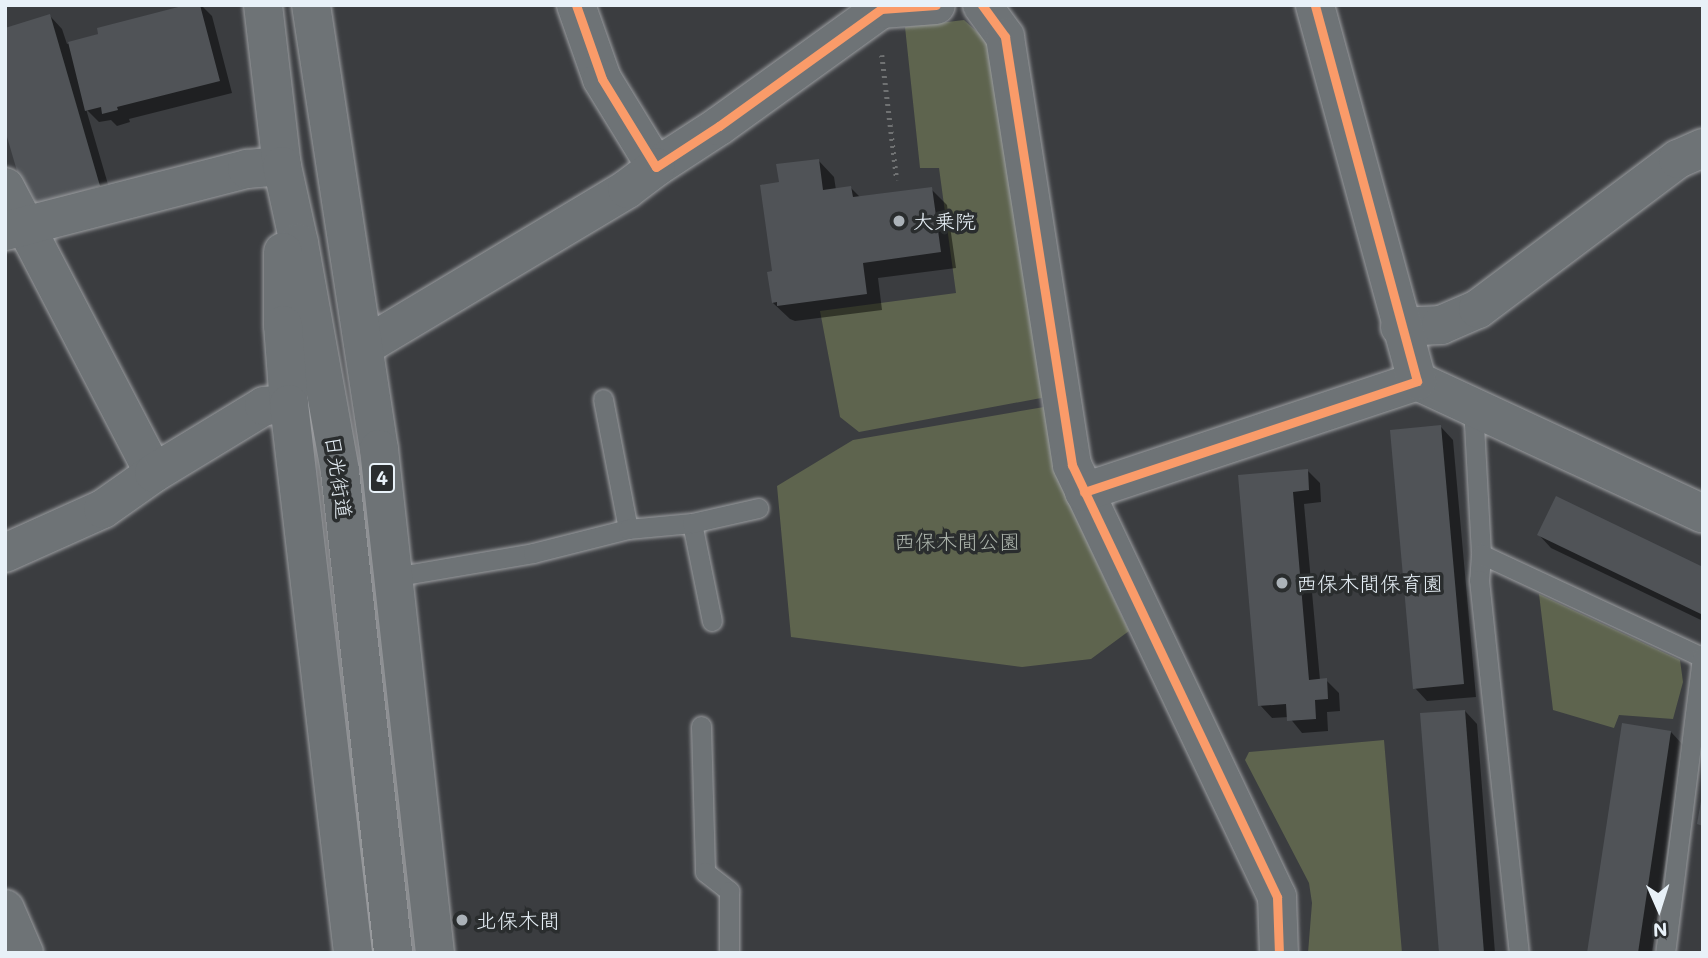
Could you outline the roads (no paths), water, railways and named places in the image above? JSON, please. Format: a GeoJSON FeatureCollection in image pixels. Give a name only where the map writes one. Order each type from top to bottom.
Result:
{"type":"FeatureCollection","features":[{"type":"Feature","properties":{"kind":"main road","name":"日光街道"},"geometry":{"type":"LineString","coordinates":[[263,5],[282,166],[299,243],[340,471],[393,953]]}},
{"type":"Feature","properties":{"kind":"main road","name":"日光街道"},"geometry":{"type":"LineString","coordinates":[[311,5],[365,346],[435,953]]}},
{"type":"Feature","properties":{"kind":"main road"},"geometry":{"type":"LineString","coordinates":[[576,5],[601,79],[656,167]]}},
{"type":"Feature","properties":{"kind":"main road"},"geometry":{"type":"LineString","coordinates":[[365,346],[627,189],[880,9],[936,5]]}},
{"type":"Feature","properties":{"kind":"main road"},"geometry":{"type":"LineString","coordinates":[[982,5],[1005,37],[1072,465],[1278,897],[1279,953]]}},
{"type":"Feature","properties":{"kind":"main road"},"geometry":{"type":"LineString","coordinates":[[1315,5],[1400,327],[1417,381]]}},
{"type":"Feature","properties":{"kind":"main road"},"geometry":{"type":"LineString","coordinates":[[1400,327],[1441,325],[1478,309],[1678,159],[1703,148]]}},
{"type":"Feature","properties":{"kind":"main road"},"geometry":{"type":"LineString","coordinates":[[17,228],[247,169],[282,166]]}},
{"type":"Feature","properties":{"kind":"main road","name":"4"},"geometry":{"type":"LineString","coordinates":[[282,166],[283,325],[289,404],[353,953]]}},
{"type":"Feature","properties":{"kind":"main road"},"geometry":{"type":"LineString","coordinates":[[5,187],[17,228],[154,473]]}},
{"type":"Feature","properties":{"kind":"main road"},"geometry":{"type":"LineString","coordinates":[[1084,492],[1417,381],[1703,514]]}},
{"type":"Feature","properties":{"kind":"main road"},"geometry":{"type":"LineString","coordinates":[[5,554],[103,509],[154,473],[264,406],[289,404]]}},
{"type":"Feature","properties":{"kind":"main road"},"geometry":{"type":"LineString","coordinates":[[5,909],[24,953]]}},
{"type":"Feature","properties":{"kind":"lane"},"geometry":{"type":"LineString","coordinates":[[603,399],[628,529]]}},
{"type":"Feature","properties":{"kind":"lane"},"geometry":{"type":"LineString","coordinates":[[1474,407],[1481,554],[1479,580],[1520,953]]}},
{"type":"Feature","properties":{"kind":"lane"},"geometry":{"type":"LineString","coordinates":[[393,576],[533,553],[628,529],[692,523],[758,508]]}},
{"type":"Feature","properties":{"kind":"lane"},"geometry":{"type":"LineString","coordinates":[[692,523],[712,621]]}},
{"type":"Feature","properties":{"kind":"lane"},"geometry":{"type":"LineString","coordinates":[[1481,554],[1702,657],[1665,953]]}},
{"type":"Feature","properties":{"kind":"lane"},"geometry":{"type":"LineString","coordinates":[[701,726],[705,872],[729,891],[729,953]]}},
{"type":"Feature","properties":{"kind":"place","name":"大乗院"},"geometry":{"type":"Point","coordinates":[899,221]}},
{"type":"Feature","properties":{"kind":"place","name":"西保木間保育園"},"geometry":{"type":"Point","coordinates":[1282,583]}},
{"type":"Feature","properties":{"kind":"place","name":"北保木間"},"geometry":{"type":"Point","coordinates":[462,920]}},
{"type":"Feature","properties":{"kind":"park label","name":"西保木間公園"},"geometry":{"type":"Point","coordinates":[957,541]}}]}
